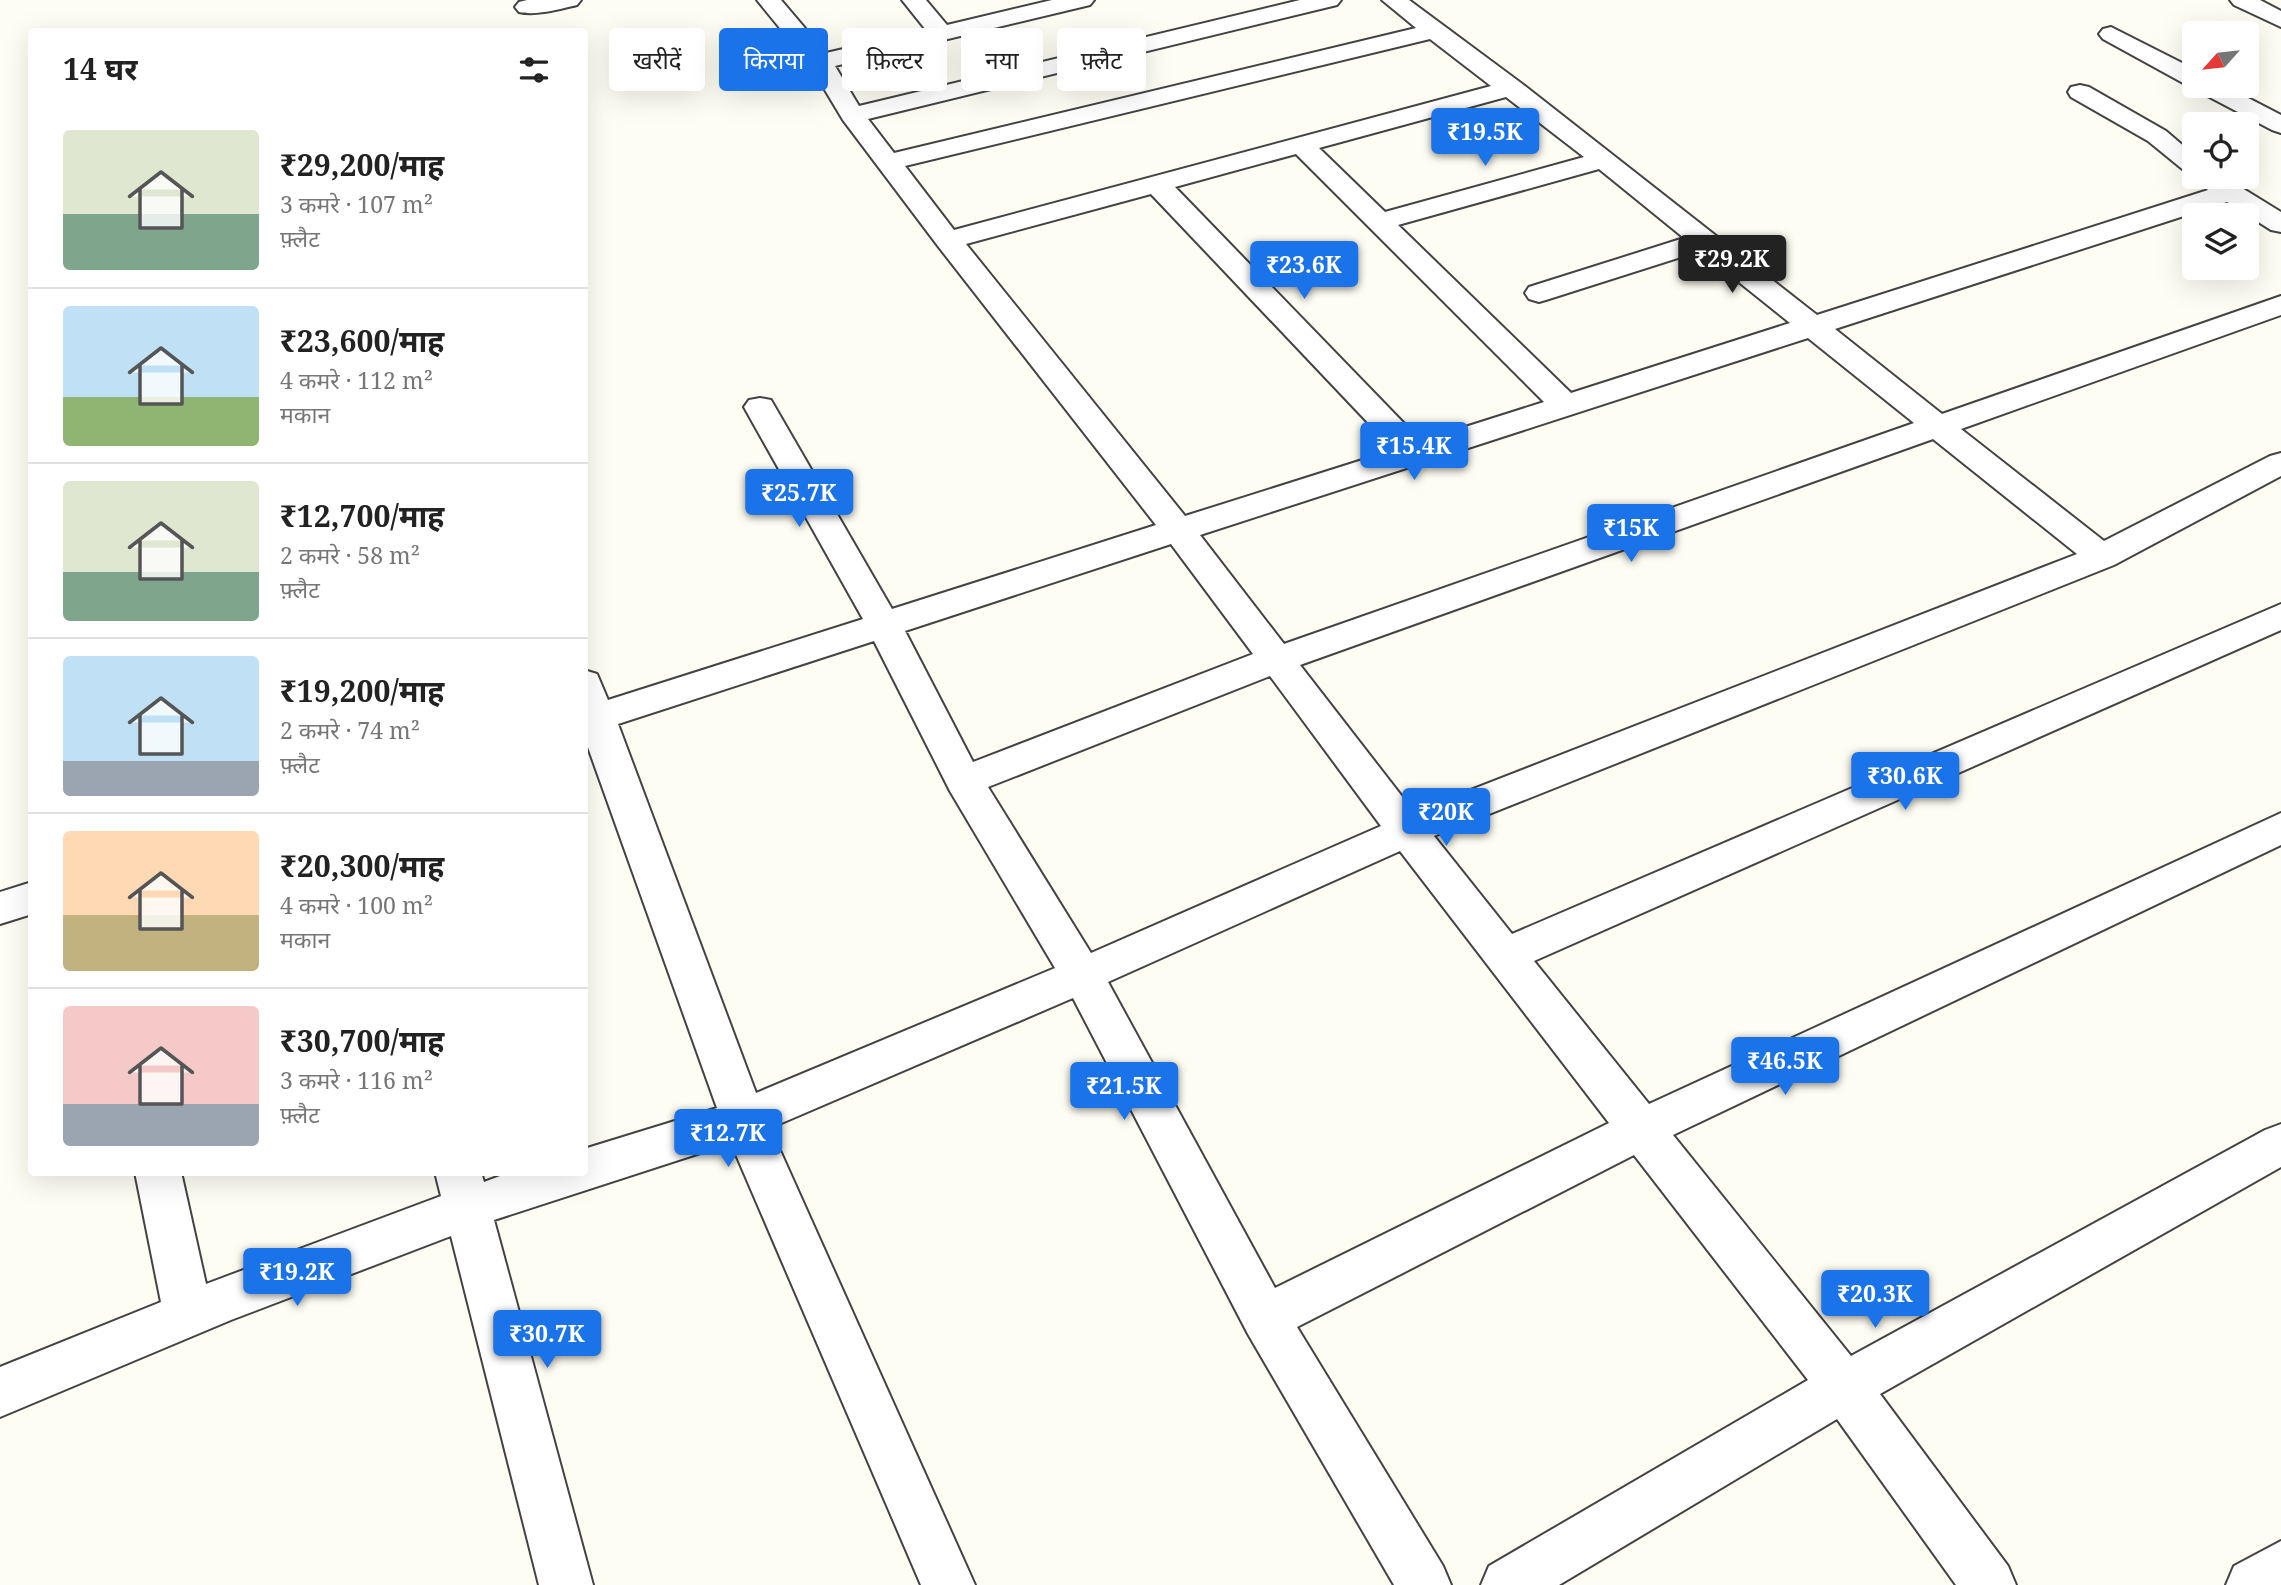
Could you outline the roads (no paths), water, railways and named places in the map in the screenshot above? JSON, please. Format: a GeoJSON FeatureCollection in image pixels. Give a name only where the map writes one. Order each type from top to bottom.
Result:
{"type":"FeatureCollection","features":[{"type":"Feature","properties":{"kind":"street"},"geometry":{"type":"LineString","coordinates":[[527,7],[569,0]]}},
{"type":"Feature","properties":{"kind":"street"},"geometry":{"type":"LineString","coordinates":[[769,0],[792,28]]}},
{"type":"Feature","properties":{"kind":"street"},"geometry":{"type":"LineString","coordinates":[[914,0],[937,28]]}},
{"type":"Feature","properties":{"kind":"street"},"geometry":{"type":"LineString","coordinates":[[947,33],[1082,0]]}},
{"type":"Feature","properties":{"kind":"street"},"geometry":{"type":"LineString","coordinates":[[852,115],[1329,0]]}},
{"type":"Feature","properties":{"kind":"street"},"geometry":{"type":"LineString","coordinates":[[1394,0],[1604,160],[2102,557]]}},
{"type":"Feature","properties":{"kind":"street"},"geometry":{"type":"LineString","coordinates":[[2242,0],[2281,20]]}},
{"type":"Feature","properties":{"kind":"street"},"geometry":{"type":"LineString","coordinates":[[888,162],[1433,31]]}},
{"type":"Feature","properties":{"kind":"street"},"geometry":{"type":"LineString","coordinates":[[2111,34],[2182,72]]}},
{"type":"Feature","properties":{"kind":"street"},"geometry":{"type":"LineString","coordinates":[[828,75],[852,115],[948,240],[1178,530],[1407,831],[1844,1387],[1989,1585]]}},
{"type":"Feature","properties":{"kind":"street"},"geometry":{"type":"LineString","coordinates":[[948,240],[1512,89]]}},
{"type":"Feature","properties":{"kind":"street"},"geometry":{"type":"LineString","coordinates":[[2080,92],[2157,136],[2182,154]]}},
{"type":"Feature","properties":{"kind":"street"},"geometry":{"type":"LineString","coordinates":[[2229,98],[2280,125]]}},
{"type":"Feature","properties":{"kind":"street"},"geometry":{"type":"LineString","coordinates":[[2259,132],[2280,125]]}},
{"type":"Feature","properties":{"kind":"street"},"geometry":{"type":"LineString","coordinates":[[1301,145],[1566,406]]}},
{"type":"Feature","properties":{"kind":"street"},"geometry":{"type":"LineString","coordinates":[[1379,222],[1604,160]]}},
{"type":"Feature","properties":{"kind":"street"},"geometry":{"type":"LineString","coordinates":[[1156,183],[1416,454]]}},
{"type":"Feature","properties":{"kind":"street"},"geometry":{"type":"LineString","coordinates":[[948,1585],[743,1119],[589,707],[884,625],[1811,327],[2205,189]]}},
{"type":"Feature","properties":{"kind":"street"},"geometry":{"type":"LineString","coordinates":[[2223,189],[2281,224]]}},
{"type":"Feature","properties":{"kind":"street"},"geometry":{"type":"LineString","coordinates":[[1539,293],[1705,240]]}},
{"type":"Feature","properties":{"kind":"street"},"geometry":{"type":"LineString","coordinates":[[964,781],[1275,660],[1940,427],[2281,304]]}},
{"type":"Feature","properties":{"kind":"street"},"geometry":{"type":"LineString","coordinates":[[760,407],[884,625],[964,781],[1082,975],[1265,1318],[1424,1585]]}},
{"type":"Feature","properties":{"kind":"street"},"geometry":{"type":"LineString","coordinates":[[588,1169],[743,1119],[1082,975],[1407,831],[2102,557],[2281,463]]}},
{"type":"Feature","properties":{"kind":"street"},"geometry":{"type":"LineString","coordinates":[[1505,955],[2281,616]]}},
{"type":"Feature","properties":{"kind":"street"},"geometry":{"type":"LineString","coordinates":[[1265,1318],[1643,1128],[2281,828]]}},
{"type":"Feature","properties":{"kind":"street"},"geometry":{"type":"LineString","coordinates":[[0,908],[28,899]]}},
{"type":"Feature","properties":{"kind":"street"},"geometry":{"type":"LineString","coordinates":[[1508,1585],[1844,1387],[2281,1144]]}},
{"type":"Feature","properties":{"kind":"street"},"geometry":{"type":"LineString","coordinates":[[159,1176],[188,1313]]}},
{"type":"Feature","properties":{"kind":"street"},"geometry":{"type":"LineString","coordinates":[[0,1392],[188,1313],[463,1190],[551,1176]]}},
{"type":"Feature","properties":{"kind":"street"},"geometry":{"type":"LineString","coordinates":[[463,1190],[566,1585]]}},
{"type":"Feature","properties":{"kind":"street"},"geometry":{"type":"LineString","coordinates":[[2253,1585],[2281,1568]]}}]}
